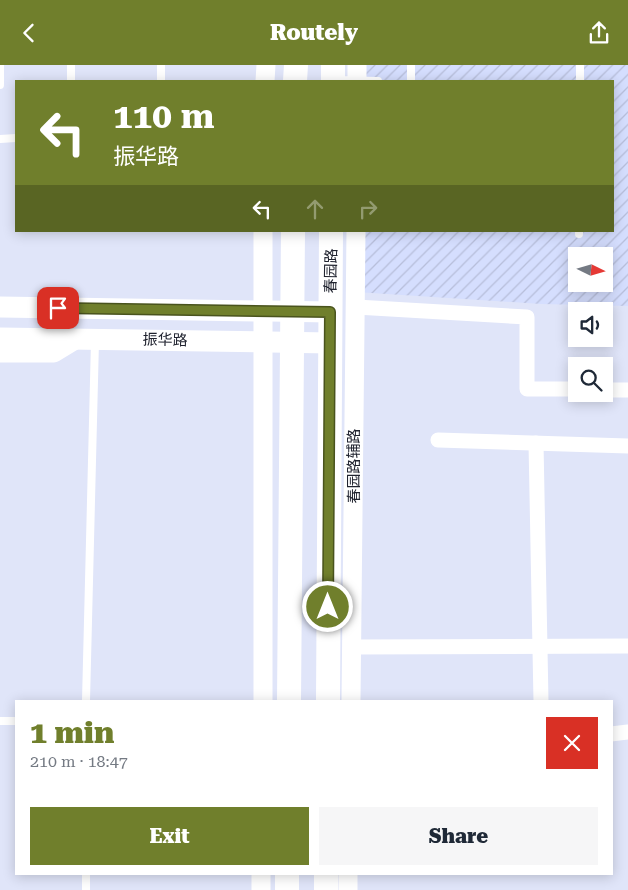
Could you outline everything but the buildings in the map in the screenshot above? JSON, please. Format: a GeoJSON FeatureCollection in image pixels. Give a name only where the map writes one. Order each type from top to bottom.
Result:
{"type":"FeatureCollection","features":[{"type":"Feature","properties":{"kind":"main road"},"geometry":{"type":"LineString","coordinates":[[296,65],[296,80]]}},
{"type":"Feature","properties":{"kind":"main road"},"geometry":{"type":"LineString","coordinates":[[289,700],[293,232]]}},
{"type":"Feature","properties":{"kind":"main road","name":"春园路"},"geometry":{"type":"LineString","coordinates":[[328,700],[331,232]]}},
{"type":"Feature","properties":{"kind":"main road","name":"振华路"},"geometry":{"type":"LineString","coordinates":[[0,307],[330,312]]}},
{"type":"Feature","properties":{"kind":"main road","name":"振华路"},"geometry":{"type":"LineString","coordinates":[[0,338],[331,343]]}},
{"type":"Feature","properties":{"kind":"main road"},"geometry":{"type":"LineString","coordinates":[[287,890],[288,875]]}},
{"type":"Feature","properties":{"kind":"main road"},"geometry":{"type":"LineString","coordinates":[[326,875],[326,890]]}},
{"type":"Feature","properties":{"kind":"street"},"geometry":{"type":"LineString","coordinates":[[265,80],[266,65]]}},
{"type":"Feature","properties":{"kind":"street"},"geometry":{"type":"LineString","coordinates":[[263,232],[263,700]]}},
{"type":"Feature","properties":{"kind":"street","name":"春园路辅路"},"geometry":{"type":"LineString","coordinates":[[351,700],[356,232]]}},
{"type":"Feature","properties":{"kind":"street"},"geometry":{"type":"LineString","coordinates":[[0,297],[38,298],[78,308]]}},
{"type":"Feature","properties":{"kind":"street"},"geometry":{"type":"LineString","coordinates":[[330,312],[356,307],[527,317],[527,389],[568,389]]}},
{"type":"Feature","properties":{"kind":"street"},"geometry":{"type":"LineString","coordinates":[[0,353],[54,353],[86,339]]}},
{"type":"Feature","properties":{"kind":"street"},"geometry":{"type":"LineString","coordinates":[[613,390],[628,390]]}},
{"type":"Feature","properties":{"kind":"street"},"geometry":{"type":"LineString","coordinates":[[330,448],[354,439]]}},
{"type":"Feature","properties":{"kind":"street"},"geometry":{"type":"LineString","coordinates":[[438,440],[628,446]]}},
{"type":"Feature","properties":{"kind":"street"},"geometry":{"type":"LineString","coordinates":[[536,443],[541,700]]}},
{"type":"Feature","properties":{"kind":"street"},"geometry":{"type":"LineString","coordinates":[[328,647],[628,646]]}},
{"type":"Feature","properties":{"kind":"street"},"geometry":{"type":"LineString","coordinates":[[613,734],[628,732]]}},
{"type":"Feature","properties":{"kind":"street"},"geometry":{"type":"LineString","coordinates":[[261,875],[261,890]]}},
{"type":"Feature","properties":{"kind":"street"},"geometry":{"type":"LineString","coordinates":[[348,875],[348,890]]}},
{"type":"Feature","properties":{"kind":"lane"},"geometry":{"type":"LineString","coordinates":[[0,65],[0,85]]}},
{"type":"Feature","properties":{"kind":"lane"},"geometry":{"type":"LineString","coordinates":[[71,65],[71,80]]}},
{"type":"Feature","properties":{"kind":"lane"},"geometry":{"type":"LineString","coordinates":[[160,65],[160,80]]}},
{"type":"Feature","properties":{"kind":"lane"},"geometry":{"type":"LineString","coordinates":[[411,65],[411,80]]}},
{"type":"Feature","properties":{"kind":"lane"},"geometry":{"type":"LineString","coordinates":[[580,65],[580,80]]}},
{"type":"Feature","properties":{"kind":"lane"},"geometry":{"type":"LineString","coordinates":[[333,75],[357,76],[374,80]]}},
{"type":"Feature","properties":{"kind":"lane"},"geometry":{"type":"LineString","coordinates":[[0,139],[15,138]]}},
{"type":"Feature","properties":{"kind":"lane"},"geometry":{"type":"LineString","coordinates":[[86,339],[86,700]]}},
{"type":"Feature","properties":{"kind":"lane"},"geometry":{"type":"LineString","coordinates":[[0,721],[15,721]]}},
{"type":"Feature","properties":{"kind":"lane"},"geometry":{"type":"LineString","coordinates":[[86,875],[86,890]]}},
{"type":"Feature","properties":{"kind":"shaded area"},"geometry":{"type":"Polygon","coordinates":[[[357,65],[628,65],[628,306],[613,306],[613,302],[541,304],[356,292],[356,232],[614,232],[614,80],[357,80],[357,65]]]}},
{"type":"Feature","properties":{"kind":"route"},"geometry":{"type":"LineString","coordinates":[[58,308],[330,312],[328,607]]}}]}
